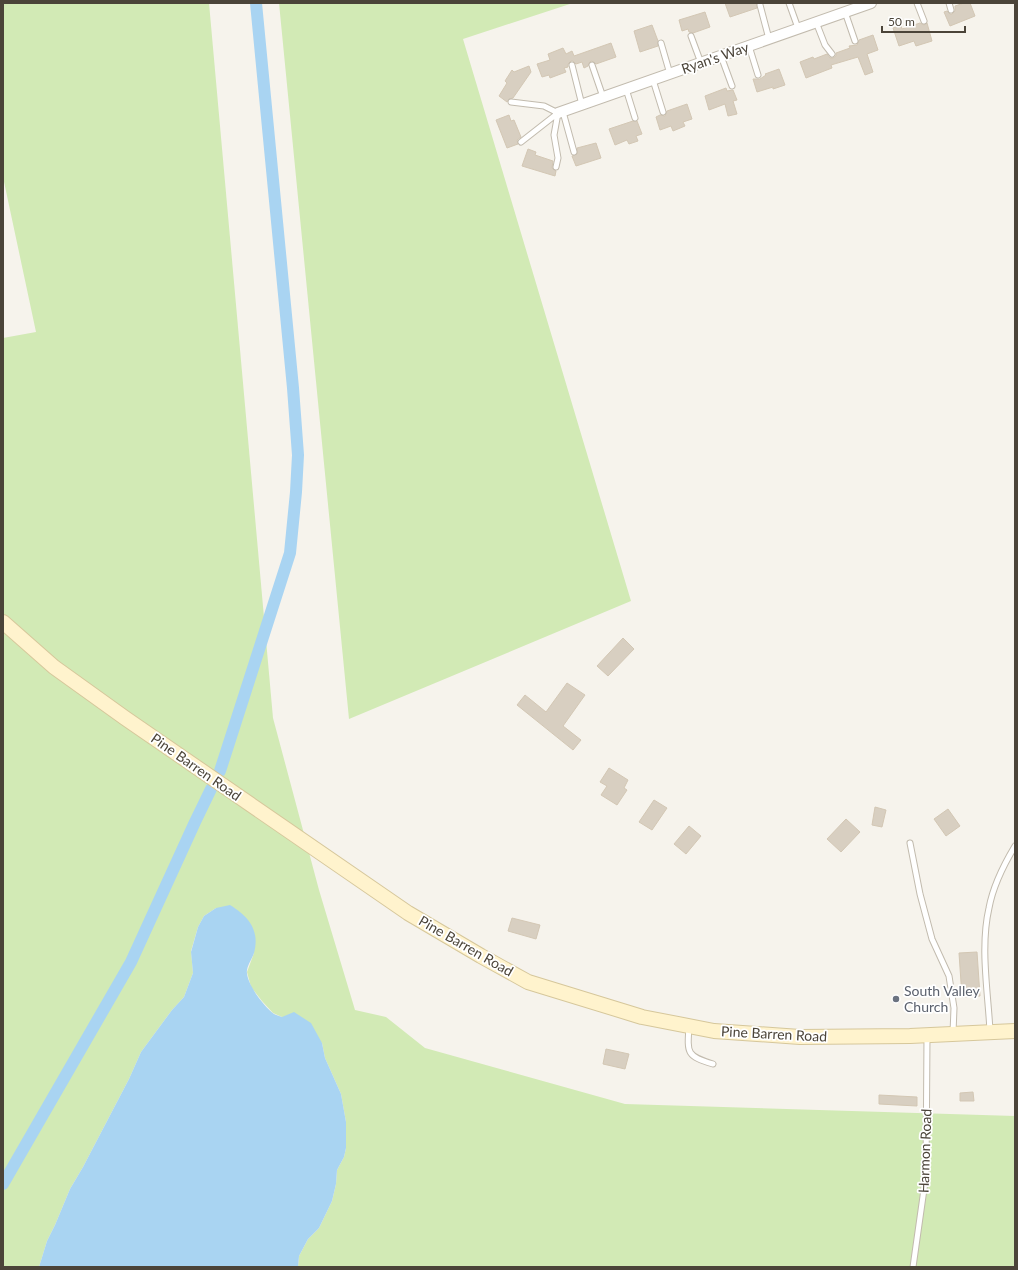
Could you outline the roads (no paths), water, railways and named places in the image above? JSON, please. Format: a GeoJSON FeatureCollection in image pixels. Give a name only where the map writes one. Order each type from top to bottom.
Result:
{"type":"FeatureCollection","features":[{"type":"Feature","properties":{"kind":"main road","name":"Pine Barren Road"},"geometry":{"type":"LineString","coordinates":[[3,622],[60,672],[396,905],[528,982],[642,1017],[714,1031],[800,1038],[1015,1031]]}},
{"type":"Feature","properties":{"kind":"street","name":"Ryan's Way"},"geometry":{"type":"LineString","coordinates":[[561,112],[866,4]]}},
{"type":"Feature","properties":{"kind":"lane"},"geometry":{"type":"LineString","coordinates":[[789,3],[798,28]]}},
{"type":"Feature","properties":{"kind":"lane"},"geometry":{"type":"LineString","coordinates":[[918,3],[924,21]]}},
{"type":"Feature","properties":{"kind":"lane"},"geometry":{"type":"LineString","coordinates":[[949,3],[951,10]]}},
{"type":"Feature","properties":{"kind":"lane"},"geometry":{"type":"LineString","coordinates":[[760,5],[769,39]]}},
{"type":"Feature","properties":{"kind":"lane"},"geometry":{"type":"LineString","coordinates":[[845,12],[855,41]]}},
{"type":"Feature","properties":{"kind":"lane"},"geometry":{"type":"LineString","coordinates":[[816,22],[825,45],[832,54]]}},
{"type":"Feature","properties":{"kind":"lane"},"geometry":{"type":"LineString","coordinates":[[691,36],[701,63]]}},
{"type":"Feature","properties":{"kind":"lane"},"geometry":{"type":"LineString","coordinates":[[661,43],[670,74]]}},
{"type":"Feature","properties":{"kind":"lane"},"geometry":{"type":"LineString","coordinates":[[749,46],[758,75]]}},
{"type":"Feature","properties":{"kind":"lane"},"geometry":{"type":"LineString","coordinates":[[721,56],[732,86]]}},
{"type":"Feature","properties":{"kind":"lane"},"geometry":{"type":"LineString","coordinates":[[572,65],[582,105]]}},
{"type":"Feature","properties":{"kind":"lane"},"geometry":{"type":"LineString","coordinates":[[592,65],[603,97]]}},
{"type":"Feature","properties":{"kind":"lane"},"geometry":{"type":"LineString","coordinates":[[653,80],[663,112]]}},
{"type":"Feature","properties":{"kind":"lane"},"geometry":{"type":"LineString","coordinates":[[626,89],[635,118]]}},
{"type":"Feature","properties":{"kind":"lane"},"geometry":{"type":"LineString","coordinates":[[511,102],[544,106],[561,112]]}},
{"type":"Feature","properties":{"kind":"lane"},"geometry":{"type":"LineString","coordinates":[[521,142],[561,112]]}},
{"type":"Feature","properties":{"kind":"lane"},"geometry":{"type":"LineString","coordinates":[[561,112],[574,152]]}},
{"type":"Feature","properties":{"kind":"lane"},"geometry":{"type":"LineString","coordinates":[[556,167],[558,158],[554,135],[561,112]]}},
{"type":"Feature","properties":{"kind":"lane"},"geometry":{"type":"LineString","coordinates":[[910,843],[920,894],[932,939],[949,976],[954,1008],[953,1034]]}},
{"type":"Feature","properties":{"kind":"lane"},"geometry":{"type":"LineString","coordinates":[[990,1032],[984,944],[988,909],[998,879],[1015,846]]}},
{"type":"Feature","properties":{"kind":"lane"},"geometry":{"type":"LineString","coordinates":[[689,1026],[688,1046],[692,1054],[696,1059],[714,1064]]}},
{"type":"Feature","properties":{"kind":"lane","name":"Harmon Road"},"geometry":{"type":"LineString","coordinates":[[913,1267],[926,1174],[927,1035]]}},
{"type":"Feature","properties":{"kind":"water"},"geometry":{"type":"Polygon","coordinates":[[[230,905],[248,919],[254,931],[254,953],[247,970],[247,975],[252,987],[261,1000],[274,1014],[282,1017],[294,1012],[311,1023],[322,1043],[325,1058],[341,1094],[346,1122],[346,1148],[344,1157],[337,1170],[336,1184],[332,1201],[319,1228],[308,1239],[299,1256],[298,1267],[39,1267],[47,1241],[70,1189],[129,1079],[141,1052],[172,1010],[184,997],[193,973],[191,952],[198,927],[204,916],[216,908],[230,905]]]}},
{"type":"Feature","properties":{"kind":"waterway"},"geometry":{"type":"LineString","coordinates":[[220,771],[290,553],[298,455],[293,388],[256,3]]}},
{"type":"Feature","properties":{"kind":"waterway"},"geometry":{"type":"LineString","coordinates":[[3,1184],[131,962],[211,789]]}},
{"type":"Feature","properties":{"kind":"place","name":"South Valley Church"},"geometry":{"type":"Point","coordinates":[896,999]}}]}
